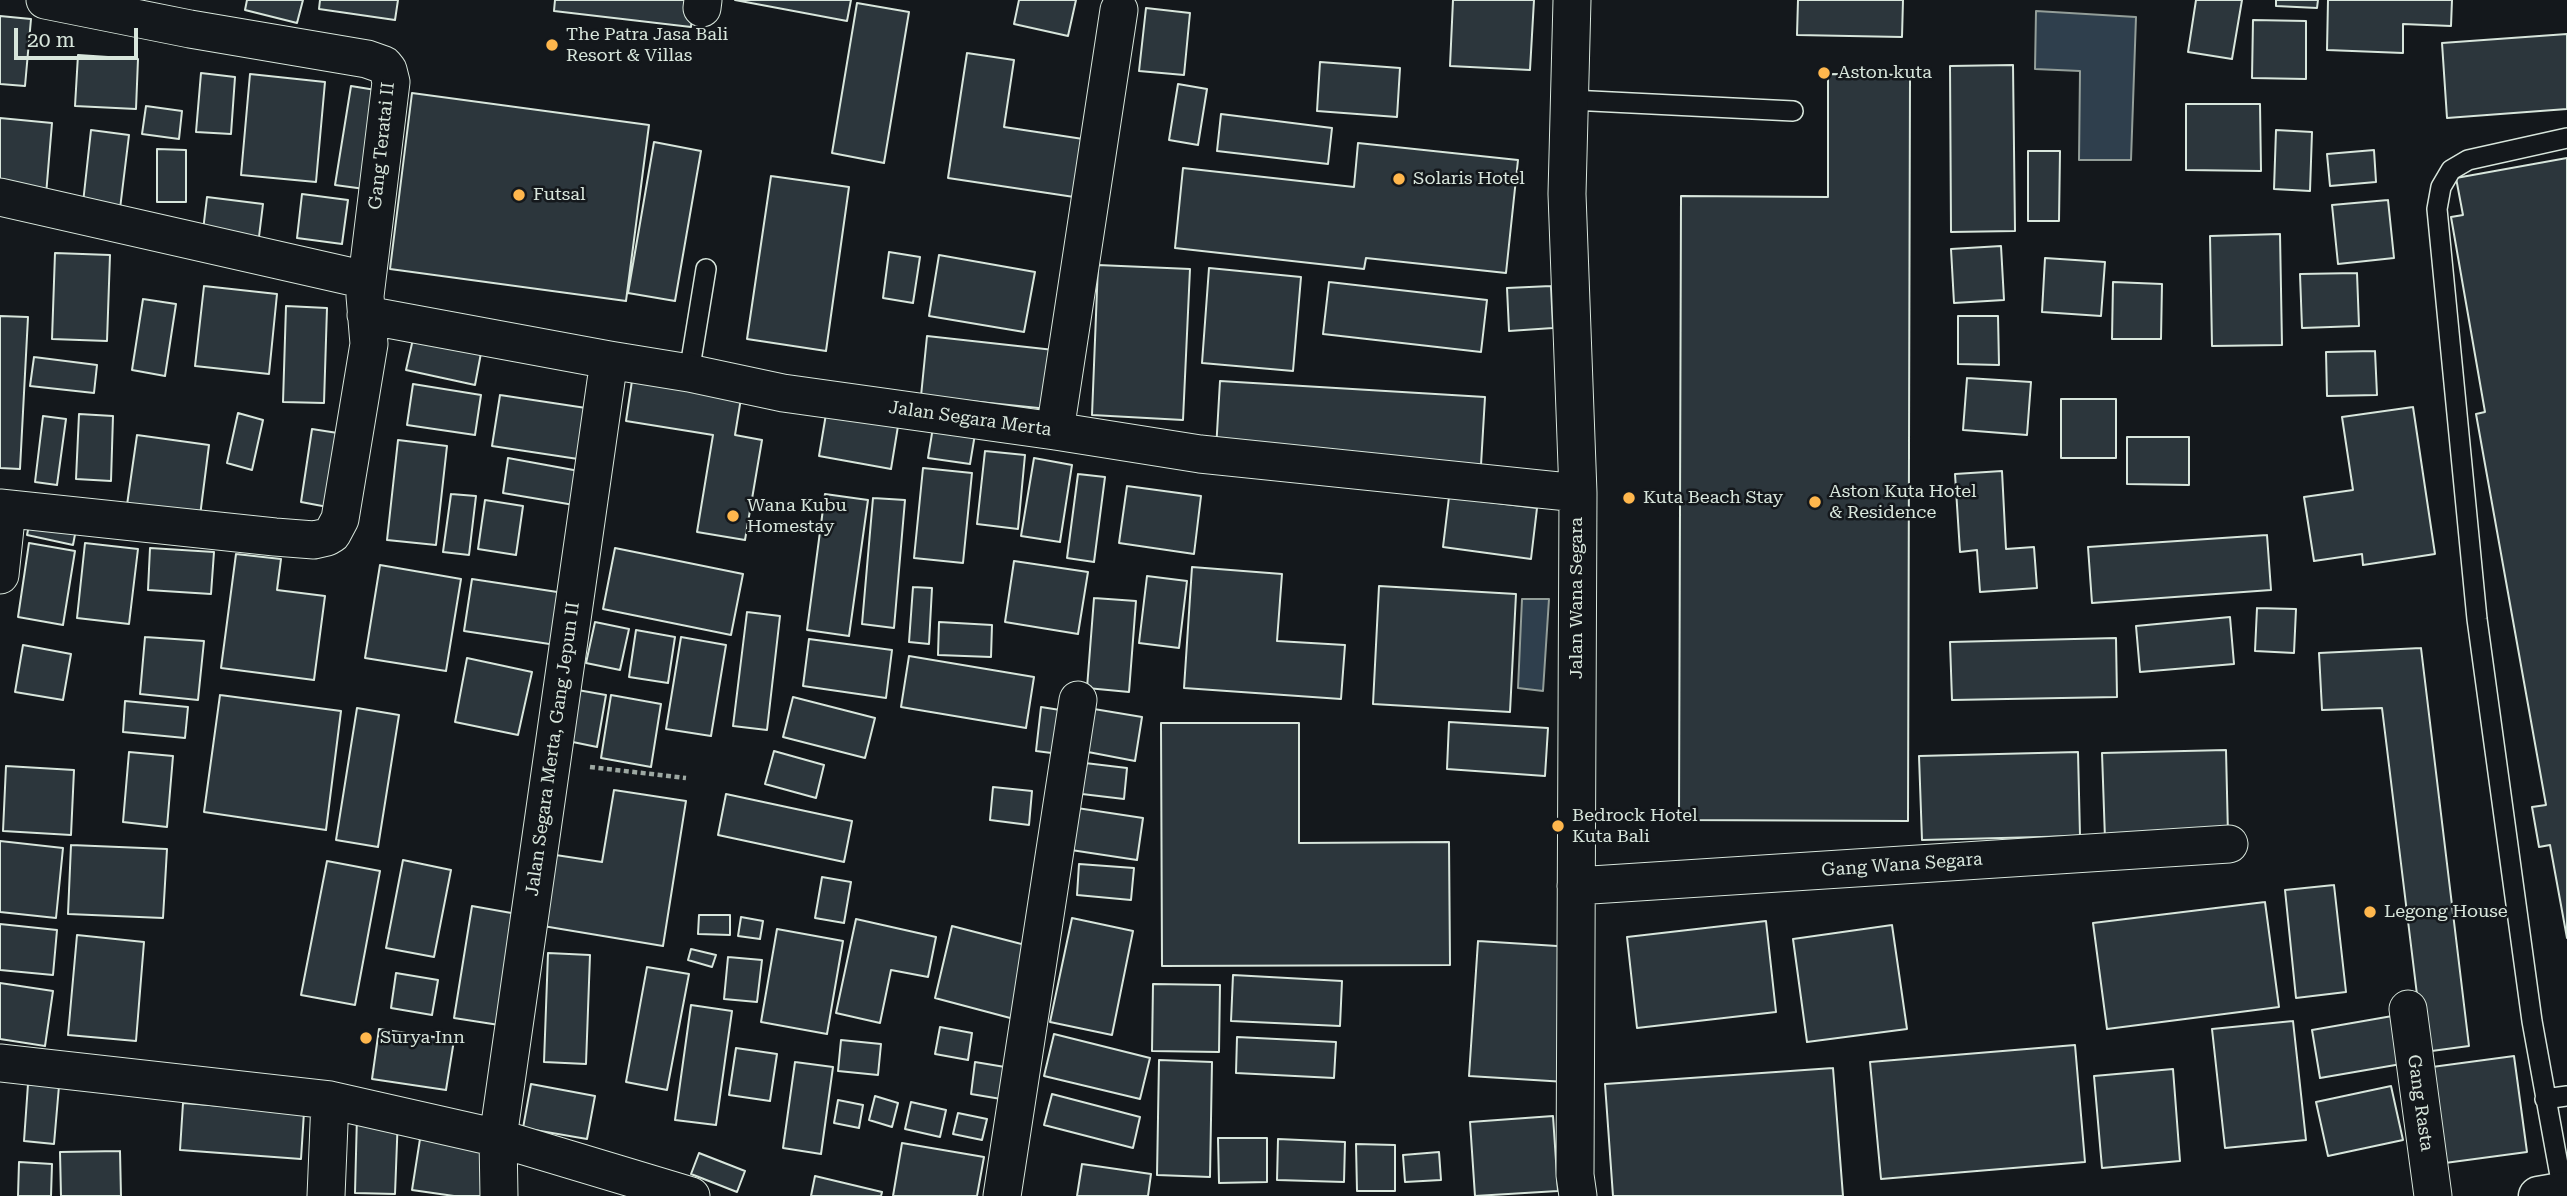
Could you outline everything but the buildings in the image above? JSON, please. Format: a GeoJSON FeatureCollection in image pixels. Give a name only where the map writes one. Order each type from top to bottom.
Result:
{"type":"FeatureCollection","features":[{"type":"Feature","properties":{"kind":"street","name":"Gang Teratai II"},"geometry":{"type":"LineString","coordinates":[[45,0],[177,27],[368,59],[384,65],[391,82],[366,298]]}},
{"type":"Feature","properties":{"kind":"street","name":"Jalan Wana Segara"},"geometry":{"type":"LineString","coordinates":[[1572,0],[1567,194],[1578,493],[1575,1175],[1578,1196]]}},
{"type":"Feature","properties":{"kind":"street"},"geometry":{"type":"LineString","coordinates":[[1055,431],[1119,10]]}},
{"type":"Feature","properties":{"kind":"street"},"geometry":{"type":"LineString","coordinates":[[0,197],[366,298],[369,337],[340,519],[332,534],[314,540],[4,509],[0,575]]}},
{"type":"Feature","properties":{"kind":"street","name":"Jalan Segara Merta"},"geometry":{"type":"LineString","coordinates":[[366,298],[609,360],[689,373],[783,393],[1200,454],[1578,493]]}},
{"type":"Feature","properties":{"kind":"street","name":"Jalan Segara Merta, Gang Jepun II"},"geometry":{"type":"LineString","coordinates":[[499,1196],[498,1138],[609,360]]}},
{"type":"Feature","properties":{"kind":"street"},"geometry":{"type":"LineString","coordinates":[[1002,1196],[1078,700]]}},
{"type":"Feature","properties":{"kind":"street","name":"Gang Wana Segara"},"geometry":{"type":"LineString","coordinates":[[1576,886],[2229,844]]}},
{"type":"Feature","properties":{"kind":"street","name":"Gang Rasta"},"geometry":{"type":"LineString","coordinates":[[2408,1009],[2433,1196]]}},
{"type":"Feature","properties":{"kind":"street"},"geometry":{"type":"LineString","coordinates":[[0,1063],[330,1100],[498,1138],[691,1196]]}},
{"type":"Feature","properties":{"kind":"street"},"geometry":{"type":"LineString","coordinates":[[326,1196],[330,1100]]}},
{"type":"Feature","properties":{"kind":"lane"},"geometry":{"type":"LineString","coordinates":[[1571,100],[1793,111]]}},
{"type":"Feature","properties":{"kind":"lane"},"geometry":{"type":"LineString","coordinates":[[2556,1193],[2477,619],[2437,209],[2441,187],[2451,170],[2468,160],[2567,138]]}},
{"type":"Feature","properties":{"kind":"lane"},"geometry":{"type":"LineString","coordinates":[[689,373],[706,269]]}},
{"type":"Feature","properties":{"kind":"lane"},"geometry":{"type":"LineString","coordinates":[[2545,1100],[2567,1096]]}},
{"type":"Feature","properties":{"kind":"path"},"geometry":{"type":"LineString","coordinates":[[551,763],[686,778]]}},
{"type":"Feature","properties":{"kind":"water"},"geometry":{"type":"Polygon","coordinates":[[[2036,11],[2136,17],[2131,160],[2079,160],[2080,71],[2035,69],[2036,11]]]}},
{"type":"Feature","properties":{"kind":"water"},"geometry":{"type":"Polygon","coordinates":[[[1522,599],[1549,599],[1543,691],[1518,688],[1522,599]]]}},
{"type":"Feature","properties":{"kind":"place","name":"The Patra Jasa Bali Resort & Villas"},"geometry":{"type":"Point","coordinates":[552,45]}},
{"type":"Feature","properties":{"kind":"place","name":"Aston kuta"},"geometry":{"type":"Point","coordinates":[1824,73]}},
{"type":"Feature","properties":{"kind":"place","name":"Solaris Hotel"},"geometry":{"type":"Point","coordinates":[1399,179]}},
{"type":"Feature","properties":{"kind":"place","name":"Futsal"},"geometry":{"type":"Point","coordinates":[519,195]}},
{"type":"Feature","properties":{"kind":"place","name":"Kuta Beach Stay"},"geometry":{"type":"Point","coordinates":[1629,498]}},
{"type":"Feature","properties":{"kind":"place","name":"Aston Kuta Hotel & Residence"},"geometry":{"type":"Point","coordinates":[1815,502]}},
{"type":"Feature","properties":{"kind":"place","name":"Wana Kubu Homestay"},"geometry":{"type":"Point","coordinates":[733,516]}},
{"type":"Feature","properties":{"kind":"place","name":"Bedrock Hotel Kuta Bali"},"geometry":{"type":"Point","coordinates":[1558,826]}},
{"type":"Feature","properties":{"kind":"place","name":"Legong House"},"geometry":{"type":"Point","coordinates":[2370,912]}},
{"type":"Feature","properties":{"kind":"place","name":"Surya Inn"},"geometry":{"type":"Point","coordinates":[366,1038]}}]}
